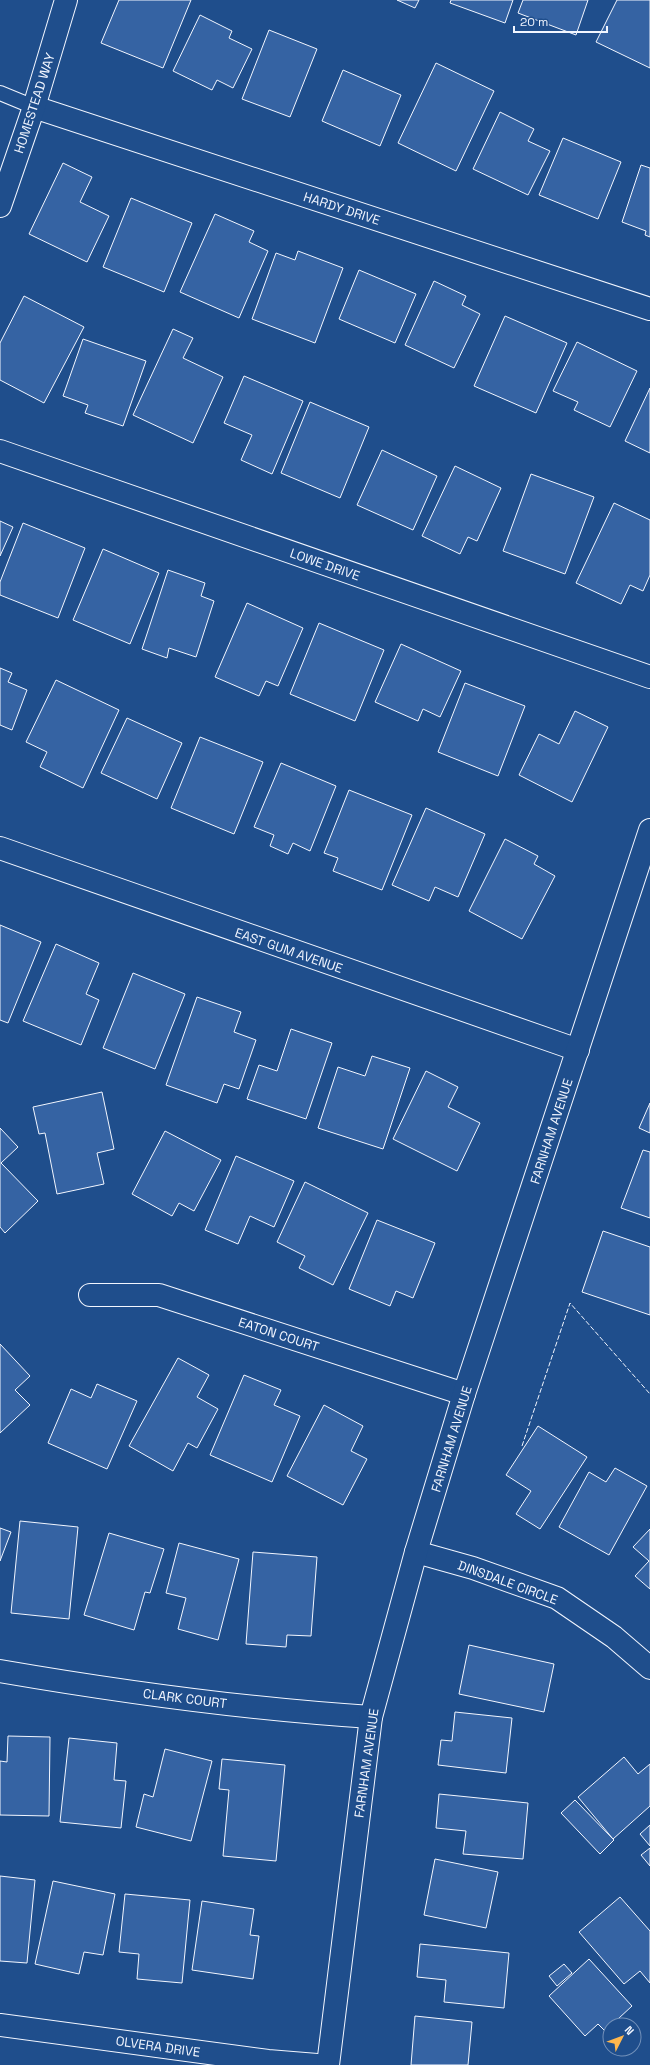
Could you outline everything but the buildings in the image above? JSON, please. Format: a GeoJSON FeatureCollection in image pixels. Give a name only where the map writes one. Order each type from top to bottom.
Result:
{"type":"FeatureCollection","features":[{"type":"Feature","properties":{"kind":"street","name":"HOMESTEAD WAY"},"geometry":{"type":"LineString","coordinates":[[0,206],[34,107],[66,0]]}},
{"type":"Feature","properties":{"kind":"street","name":"HARDY DRIVE"},"geometry":{"type":"LineString","coordinates":[[34,107],[650,309]]}},
{"type":"Feature","properties":{"kind":"street","name":"LOWE DRIVE"},"geometry":{"type":"LineString","coordinates":[[0,451],[650,677]]}},
{"type":"Feature","properties":{"kind":"street","name":"FARNHAM AVENUE"},"geometry":{"type":"LineString","coordinates":[[328,2065],[371,1718],[416,1552],[464,1394],[650,830]]}},
{"type":"Feature","properties":{"kind":"street","name":"EAST GUM AVENUE"},"geometry":{"type":"LineString","coordinates":[[0,848],[578,1050]]}},
{"type":"Feature","properties":{"kind":"street","name":"EATON COURT"},"geometry":{"type":"LineString","coordinates":[[90,1295],[159,1295],[464,1394]]}},
{"type":"Feature","properties":{"kind":"street","name":"DINSDALE CIRCLE"},"geometry":{"type":"LineString","coordinates":[[416,1552],[472,1568],[557,1598],[614,1636],[650,1668]]}},
{"type":"Feature","properties":{"kind":"street","name":"CLARK COURT"},"geometry":{"type":"LineString","coordinates":[[0,1671],[98,1688],[318,1714],[371,1718]]}},
{"type":"Feature","properties":{"kind":"street","name":"OLVERA DRIVE"},"geometry":{"type":"LineString","coordinates":[[0,2025],[268,2061],[317,2065]]}},
{"type":"Feature","properties":{"kind":"lane"},"geometry":{"type":"LineString","coordinates":[[0,94],[34,107]]}},
{"type":"Feature","properties":{"kind":"fence"},"geometry":{"type":"LineString","coordinates":[[522,1446],[570,1303],[650,1394]]}}]}
